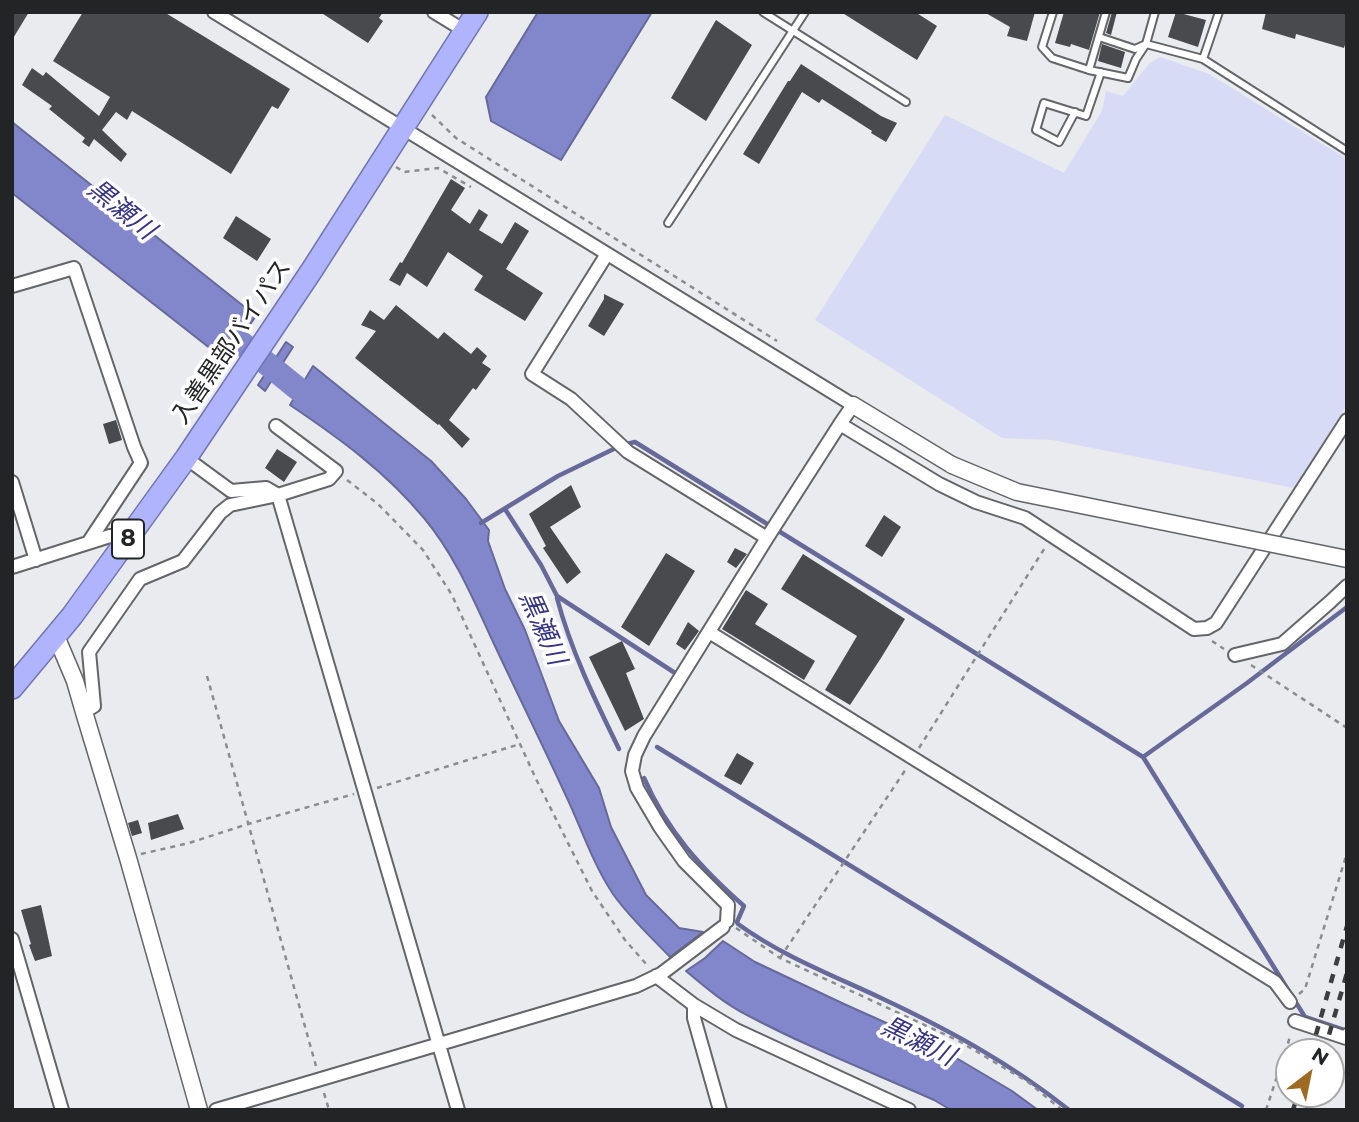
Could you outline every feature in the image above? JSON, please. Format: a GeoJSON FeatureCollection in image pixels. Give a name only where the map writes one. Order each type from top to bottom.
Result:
{"type":"FeatureCollection","features":[{"type":"Feature","properties":{"kind":"highway","name":"入善黒部バイパス"},"geometry":{"type":"LineString","coordinates":[[12,688],[56,636],[186,458],[280,318],[477,12]]}},
{"type":"Feature","properties":{"kind":"street"},"geometry":{"type":"LineString","coordinates":[[214,12],[953,466],[1017,492],[1347,559]]}},
{"type":"Feature","properties":{"kind":"street"},"geometry":{"type":"LineString","coordinates":[[434,12],[465,31]]}},
{"type":"Feature","properties":{"kind":"street"},"geometry":{"type":"LineString","coordinates":[[607,254],[532,374],[571,399],[628,452],[767,538]]}},
{"type":"Feature","properties":{"kind":"street"},"geometry":{"type":"LineString","coordinates":[[12,286],[74,268],[141,463],[88,543]]}},
{"type":"Feature","properties":{"kind":"street"},"geometry":{"type":"LineString","coordinates":[[216,1110],[636,986],[659,975],[725,924],[728,905],[684,861],[637,788],[632,771],[635,755],[644,736],[767,538],[853,405]]}},
{"type":"Feature","properties":{"kind":"street"},"geometry":{"type":"LineString","coordinates":[[840,424],[939,484],[976,502],[1025,518],[1194,629],[1207,628],[1216,623],[1347,419]]}},
{"type":"Feature","properties":{"kind":"street"},"geometry":{"type":"LineString","coordinates":[[84,712],[94,706],[89,652],[140,579],[183,561],[220,513],[230,505],[278,495],[329,479],[336,471],[276,426]]}},
{"type":"Feature","properties":{"kind":"street"},"geometry":{"type":"LineString","coordinates":[[186,458],[230,491],[266,488],[278,495],[458,1110]]}},
{"type":"Feature","properties":{"kind":"street"},"geometry":{"type":"LineString","coordinates":[[12,482],[36,560]]}},
{"type":"Feature","properties":{"kind":"street"},"geometry":{"type":"LineString","coordinates":[[12,567],[110,536],[129,537]]}},
{"type":"Feature","properties":{"kind":"street"},"geometry":{"type":"LineString","coordinates":[[1235,655],[1282,643],[1347,586]]}},
{"type":"Feature","properties":{"kind":"street"},"geometry":{"type":"LineString","coordinates":[[709,632],[1275,982],[1290,1002]]}},
{"type":"Feature","properties":{"kind":"street"},"geometry":{"type":"LineString","coordinates":[[56,636],[75,681],[199,1110]]}},
{"type":"Feature","properties":{"kind":"street"},"geometry":{"type":"LineString","coordinates":[[12,939],[62,1110]]}},
{"type":"Feature","properties":{"kind":"street"},"geometry":{"type":"LineString","coordinates":[[659,975],[694,1005],[736,1030],[909,1110]]}},
{"type":"Feature","properties":{"kind":"street"},"geometry":{"type":"LineString","coordinates":[[694,1005],[694,1018],[720,1110]]}},
{"type":"Feature","properties":{"kind":"street"},"geometry":{"type":"LineString","coordinates":[[1295,1021],[1346,1037]]}},
{"type":"Feature","properties":{"kind":"lane"},"geometry":{"type":"LineString","coordinates":[[763,12],[906,102]]}},
{"type":"Feature","properties":{"kind":"lane"},"geometry":{"type":"LineString","coordinates":[[668,223],[806,12]]}},
{"type":"Feature","properties":{"kind":"lane"},"geometry":{"type":"LineString","coordinates":[[1053,12],[1042,47],[1052,58],[1128,78],[1146,44],[1155,12]]}},
{"type":"Feature","properties":{"kind":"lane"},"geometry":{"type":"LineString","coordinates":[[1089,69],[1106,12]]}},
{"type":"Feature","properties":{"kind":"lane"},"geometry":{"type":"LineString","coordinates":[[1203,59],[1219,12]]}},
{"type":"Feature","properties":{"kind":"lane"},"geometry":{"type":"LineString","coordinates":[[1099,37],[1135,49],[1146,44],[1203,59],[1347,151]]}},
{"type":"Feature","properties":{"kind":"lane"},"geometry":{"type":"LineString","coordinates":[[1075,112],[1059,142],[1036,130],[1044,103],[1075,112],[1086,116],[1101,72]]}},
{"type":"Feature","properties":{"kind":"path"},"geometry":{"type":"LineString","coordinates":[[418,105],[434,116],[456,138],[784,345]]}},
{"type":"Feature","properties":{"kind":"path"},"geometry":{"type":"LineString","coordinates":[[336,471],[378,504],[423,550],[452,595],[520,744],[592,891],[625,940],[659,975]]}},
{"type":"Feature","properties":{"kind":"path"},"geometry":{"type":"LineString","coordinates":[[1207,628],[1211,640],[1347,728]]}},
{"type":"Feature","properties":{"kind":"path"},"geometry":{"type":"LineString","coordinates":[[207,676],[329,1110]]}},
{"type":"Feature","properties":{"kind":"path"},"geometry":{"type":"LineString","coordinates":[[128,858],[189,843],[520,744]]}},
{"type":"Feature","properties":{"kind":"path"},"geometry":{"type":"LineString","coordinates":[[1290,1002],[1305,989],[1347,853]]}},
{"type":"Feature","properties":{"kind":"path"},"geometry":{"type":"LineString","coordinates":[[725,924],[780,958],[959,1041],[1028,1082],[1062,1110]]}},
{"type":"Feature","properties":{"kind":"path"},"geometry":{"type":"LineString","coordinates":[[1266,1110],[1295,1021]]}},
{"type":"Feature","properties":{"kind":"shaded area"},"geometry":{"type":"Polygon","coordinates":[[[1160,57],[1209,74],[1347,159],[1347,405],[1294,488],[1052,440],[1002,438],[815,320],[945,115],[1064,173],[1102,111],[1106,91],[1123,96],[1149,64],[1160,57]]]}},
{"type":"Feature","properties":{"kind":"water"},"geometry":{"type":"Polygon","coordinates":[[[538,12],[652,12],[561,160],[491,121],[486,97],[538,12]]]}},
{"type":"Feature","properties":{"kind":"water"},"geometry":{"type":"Polygon","coordinates":[[[12,122],[256,316],[225,360],[12,193],[12,122]]]}},
{"type":"Feature","properties":{"kind":"water"},"geometry":{"type":"Polygon","coordinates":[[[286,342],[293,347],[265,391],[258,385],[286,342]]]}},
{"type":"Feature","properties":{"kind":"water"},"geometry":{"type":"Polygon","coordinates":[[[313,366],[431,461],[466,499],[489,530],[488,541],[505,589],[525,630],[559,721],[599,788],[611,827],[646,895],[679,928],[703,932],[670,957],[626,911],[606,883],[471,595],[435,532],[409,501],[378,471],[290,405],[313,366]]]}},
{"type":"Feature","properties":{"kind":"water"},"geometry":{"type":"Polygon","coordinates":[[[723,941],[755,962],[931,1043],[1012,1091],[1038,1110],[951,1110],[747,1015],[686,971],[723,941]]]}},
{"type":"Feature","properties":{"kind":"building"},"geometry":{"type":"Polygon","coordinates":[[[12,12],[29,12],[12,40],[12,12]]]}},
{"type":"Feature","properties":{"kind":"building"},"geometry":{"type":"Polygon","coordinates":[[[83,12],[164,12],[290,89],[278,109],[272,106],[231,174],[132,111],[127,120],[116,112],[102,130],[127,154],[121,162],[94,139],[89,147],[82,142],[85,138],[49,109],[52,106],[22,85],[32,68],[43,76],[46,72],[99,116],[110,97],[53,61],[83,12]]]}},
{"type":"Feature","properties":{"kind":"building"},"geometry":{"type":"Polygon","coordinates":[[[320,12],[383,12],[379,18],[383,21],[368,43],[320,12]]]}},
{"type":"Feature","properties":{"kind":"building"},"geometry":{"type":"Polygon","coordinates":[[[841,12],[915,12],[937,26],[917,60],[841,12]]]}},
{"type":"Feature","properties":{"kind":"building"},"geometry":{"type":"Polygon","coordinates":[[[984,12],[1035,12],[1027,41],[1007,36],[1010,27],[984,12]]]}},
{"type":"Feature","properties":{"kind":"building"},"geometry":{"type":"Polygon","coordinates":[[[1064,12],[1100,12],[1089,50],[1071,44],[1070,47],[1055,43],[1064,12]]]}},
{"type":"Feature","properties":{"kind":"building"},"geometry":{"type":"Polygon","coordinates":[[[1112,12],[1117,12],[1111,35],[1106,33],[1112,12]]]}},
{"type":"Feature","properties":{"kind":"building"},"geometry":{"type":"Polygon","coordinates":[[[1176,12],[1206,20],[1198,47],[1168,37],[1176,12]]]}},
{"type":"Feature","properties":{"kind":"building"},"geometry":{"type":"Polygon","coordinates":[[[1266,12],[1347,12],[1347,38],[1344,48],[1296,34],[1295,39],[1262,29],[1266,12]]]}},
{"type":"Feature","properties":{"kind":"building"},"geometry":{"type":"Polygon","coordinates":[[[716,20],[752,45],[706,121],[671,98],[716,20]]]}},
{"type":"Feature","properties":{"kind":"building"},"geometry":{"type":"Polygon","coordinates":[[[1102,44],[1125,52],[1121,68],[1098,61],[1102,44]]]}},
{"type":"Feature","properties":{"kind":"building"},"geometry":{"type":"Polygon","coordinates":[[[801,64],[881,116],[897,123],[886,142],[822,99],[819,103],[802,92],[759,164],[743,154],[801,64]]]}},
{"type":"Feature","properties":{"kind":"building"},"geometry":{"type":"Polygon","coordinates":[[[451,179],[465,188],[451,210],[470,224],[479,209],[488,215],[479,230],[502,244],[515,222],[529,231],[506,269],[543,293],[525,321],[474,290],[483,276],[448,252],[427,287],[407,273],[400,286],[389,280],[400,262],[402,263],[451,179]]]}},
{"type":"Feature","properties":{"kind":"building"},"geometry":{"type":"Polygon","coordinates":[[[236,216],[271,239],[257,261],[223,238],[236,216]]]}},
{"type":"Feature","properties":{"kind":"building"},"geometry":{"type":"Polygon","coordinates":[[[604,294],[624,304],[604,336],[588,326],[604,299],[604,294]]]}},
{"type":"Feature","properties":{"kind":"building"},"geometry":{"type":"Polygon","coordinates":[[[396,305],[438,339],[444,332],[471,354],[477,347],[487,356],[482,363],[491,369],[449,420],[470,439],[462,448],[439,424],[355,358],[376,331],[361,325],[370,310],[384,320],[396,305]]]}},
{"type":"Feature","properties":{"kind":"building"},"geometry":{"type":"Polygon","coordinates":[[[116,420],[122,440],[109,444],[103,424],[116,420]]]}},
{"type":"Feature","properties":{"kind":"building"},"geometry":{"type":"Polygon","coordinates":[[[277,449],[297,462],[284,482],[265,468],[277,449]]]}},
{"type":"Feature","properties":{"kind":"building"},"geometry":{"type":"Polygon","coordinates":[[[571,485],[581,507],[550,527],[581,572],[567,584],[543,548],[546,546],[529,514],[571,485]]]}},
{"type":"Feature","properties":{"kind":"building"},"geometry":{"type":"Polygon","coordinates":[[[884,515],[901,527],[882,557],[865,546],[884,515]]]}},
{"type":"Feature","properties":{"kind":"building"},"geometry":{"type":"Polygon","coordinates":[[[735,548],[747,554],[736,568],[727,562],[735,548]]]}},
{"type":"Feature","properties":{"kind":"building"},"geometry":{"type":"Polygon","coordinates":[[[666,553],[695,571],[649,646],[621,627],[666,553]]]}},
{"type":"Feature","properties":{"kind":"building"},"geometry":{"type":"Polygon","coordinates":[[[803,554],[905,619],[850,705],[825,690],[857,636],[781,589],[803,554]]]}},
{"type":"Feature","properties":{"kind":"building"},"geometry":{"type":"Polygon","coordinates":[[[746,590],[768,604],[755,624],[815,661],[804,680],[722,629],[746,590]]]}},
{"type":"Feature","properties":{"kind":"building"},"geometry":{"type":"Polygon","coordinates":[[[688,622],[699,631],[685,650],[676,644],[688,622]]]}},
{"type":"Feature","properties":{"kind":"building"},"geometry":{"type":"Polygon","coordinates":[[[622,641],[635,669],[626,673],[644,719],[625,731],[589,657],[622,641]]]}},
{"type":"Feature","properties":{"kind":"building"},"geometry":{"type":"Polygon","coordinates":[[[737,753],[754,763],[741,785],[724,776],[737,753]]]}},
{"type":"Feature","properties":{"kind":"building"},"geometry":{"type":"Polygon","coordinates":[[[178,814],[184,829],[151,840],[148,823],[178,814]]]}},
{"type":"Feature","properties":{"kind":"building"},"geometry":{"type":"Polygon","coordinates":[[[138,820],[142,833],[132,836],[128,823],[138,820]]]}},
{"type":"Feature","properties":{"kind":"building"},"geometry":{"type":"Polygon","coordinates":[[[41,905],[52,956],[35,961],[21,910],[41,905]]]}},
{"type":"Feature","properties":{"kind":"waterway","name":"黒瀬川"},"geometry":{"type":"LineString","coordinates":[[213,320],[323,409]]}},
{"type":"Feature","properties":{"kind":"waterway"},"geometry":{"type":"LineString","coordinates":[[481,523],[558,476],[622,445],[635,442],[1143,757],[1305,1017],[1347,1031]]}},
{"type":"Feature","properties":{"kind":"waterway"},"geometry":{"type":"LineString","coordinates":[[505,509],[541,565],[557,596],[675,673]]}},
{"type":"Feature","properties":{"kind":"waterway"},"geometry":{"type":"LineString","coordinates":[[557,598],[576,656],[619,749]]}},
{"type":"Feature","properties":{"kind":"waterway"},"geometry":{"type":"LineString","coordinates":[[1143,757],[1347,607]]}},
{"type":"Feature","properties":{"kind":"waterway"},"geometry":{"type":"LineString","coordinates":[[657,747],[1242,1106]]}},
{"type":"Feature","properties":{"kind":"waterway"},"geometry":{"type":"LineString","coordinates":[[644,778],[674,832],[713,877],[744,906],[738,924],[790,955],[955,1035],[1002,1062],[1069,1110]]}},
{"type":"Feature","properties":{"kind":"railway"},"geometry":{"type":"LineString","coordinates":[[1315,1038],[1347,926]]}},
{"type":"Feature","properties":{"kind":"railway"},"geometry":{"type":"LineString","coordinates":[[1328,1038],[1347,973]]}}]}
